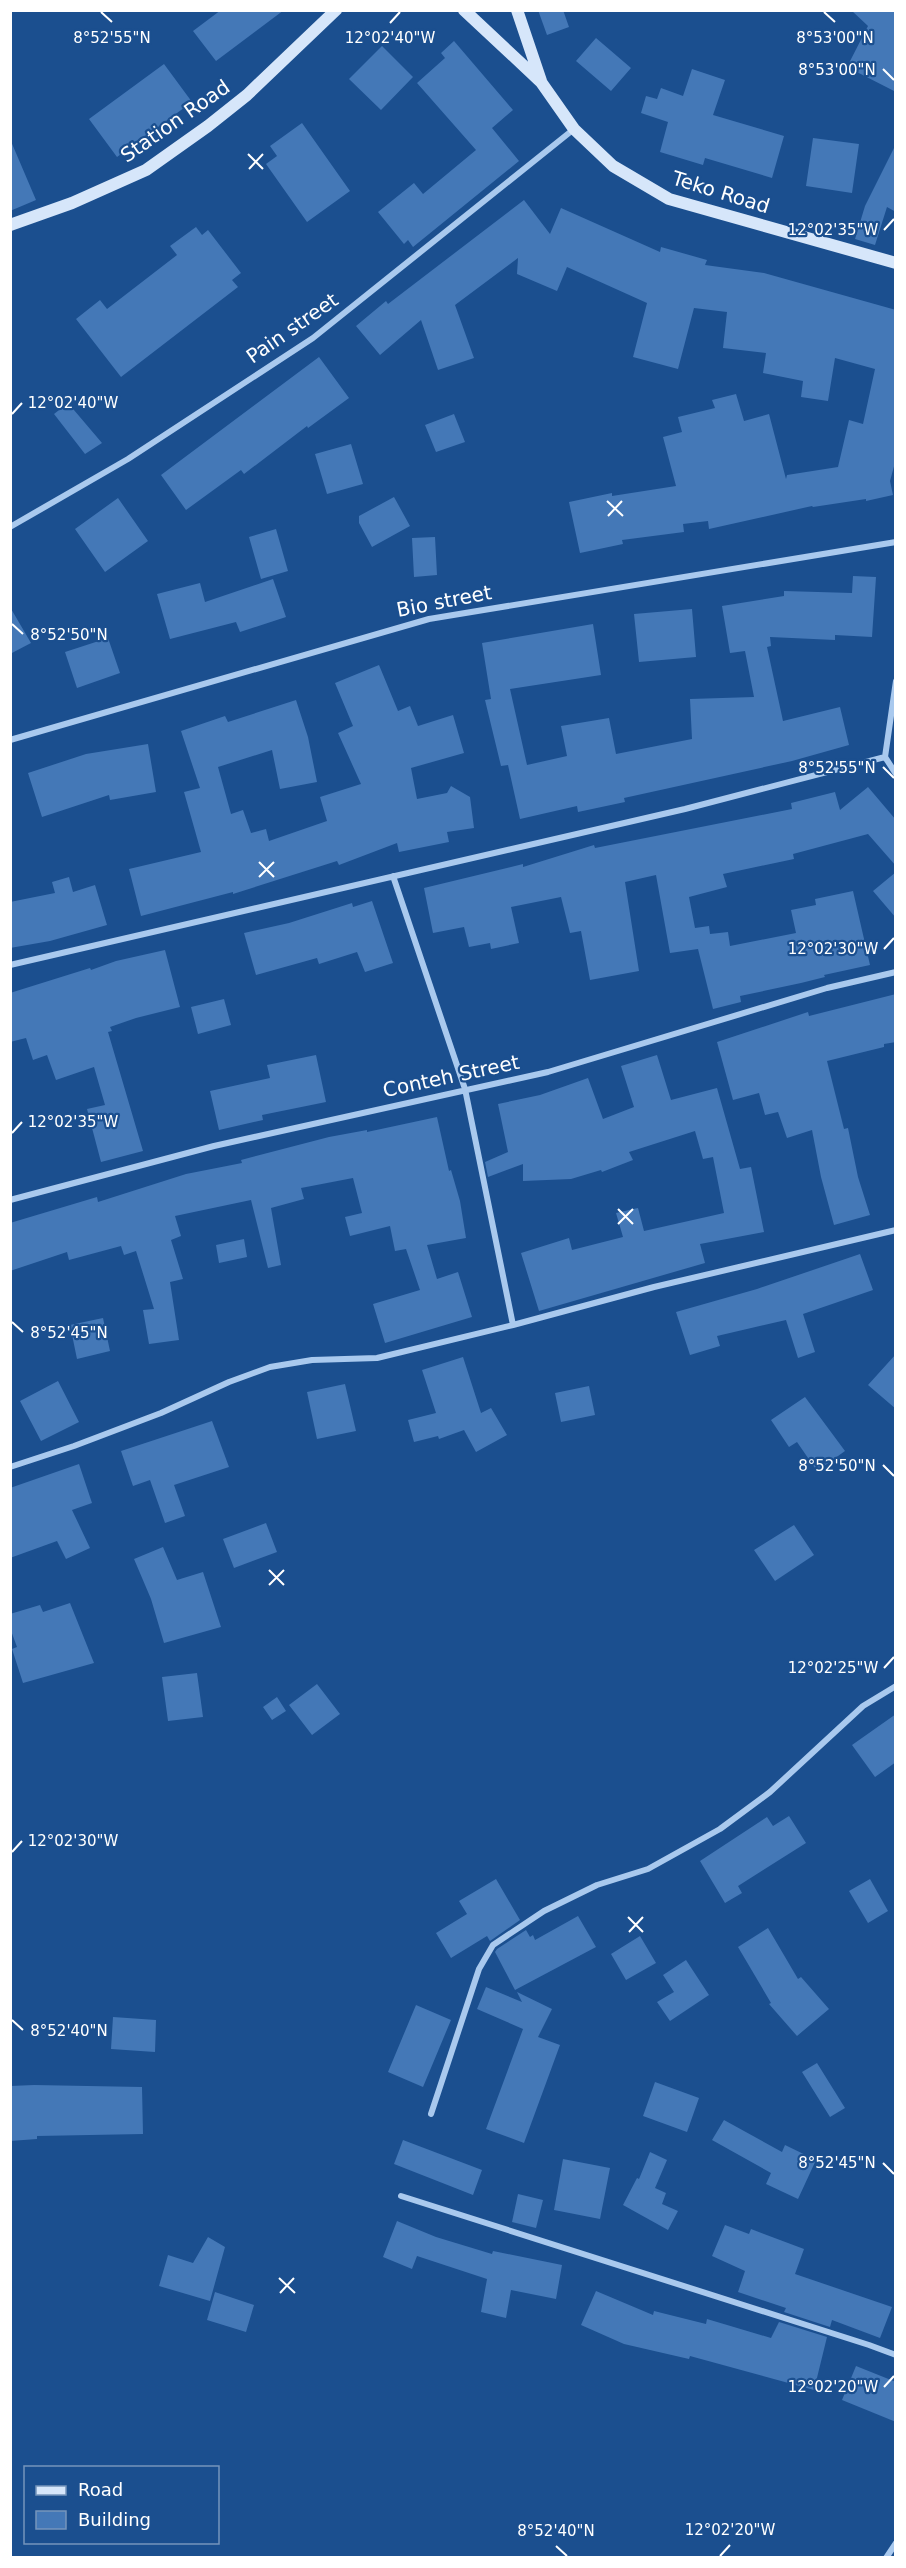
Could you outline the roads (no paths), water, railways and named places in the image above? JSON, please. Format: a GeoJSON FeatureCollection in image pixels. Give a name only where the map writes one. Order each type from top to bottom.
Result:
{"type":"FeatureCollection","features":[{"type":"Feature","properties":{"kind":"street","name":"Station Road"},"geometry":{"type":"LineString","coordinates":[[10,225],[72,203],[146,171],[208,126],[247,94],[336,10]]}},
{"type":"Feature","properties":{"kind":"street","name":"Teko Road"},"geometry":{"type":"LineString","coordinates":[[464,10],[541,82],[574,129],[613,166],[669,199],[896,263]]}},
{"type":"Feature","properties":{"kind":"street","name":"Teko Road"},"geometry":{"type":"LineString","coordinates":[[517,10],[541,82]]}},
{"type":"Feature","properties":{"kind":"street","name":"Pain street"},"geometry":{"type":"LineString","coordinates":[[10,527],[128,459],[313,338],[574,129]]}},
{"type":"Feature","properties":{"kind":"street","name":"Bio street"},"geometry":{"type":"LineString","coordinates":[[10,740],[429,619],[896,542]]}},
{"type":"Feature","properties":{"kind":"street"},"geometry":{"type":"LineString","coordinates":[[896,681],[885,756],[896,774]]}},
{"type":"Feature","properties":{"kind":"street"},"geometry":{"type":"LineString","coordinates":[[10,965],[686,809],[885,756]]}},
{"type":"Feature","properties":{"kind":"street"},"geometry":{"type":"LineString","coordinates":[[393,876],[465,1089],[513,1325]]}},
{"type":"Feature","properties":{"kind":"street","name":"Conteh Street"},"geometry":{"type":"LineString","coordinates":[[10,1200],[214,1146],[548,1072],[827,988],[896,972]]}},
{"type":"Feature","properties":{"kind":"street"},"geometry":{"type":"LineString","coordinates":[[10,1467],[161,1413],[229,1382],[270,1367],[312,1360],[377,1358],[513,1325],[654,1287],[896,1230]]}},
{"type":"Feature","properties":{"kind":"street"},"geometry":{"type":"LineString","coordinates":[[431,2114],[479,1969],[493,1945],[544,1911],[597,1885],[648,1869],[720,1829],[770,1792],[863,1706],[896,1686]]}},
{"type":"Feature","properties":{"kind":"street"},"geometry":{"type":"LineString","coordinates":[[401,2196],[869,2344],[896,2355]]}},
{"type":"Feature","properties":{"kind":"street"},"geometry":{"type":"LineString","coordinates":[[886,2558],[896,2543]]}}]}
